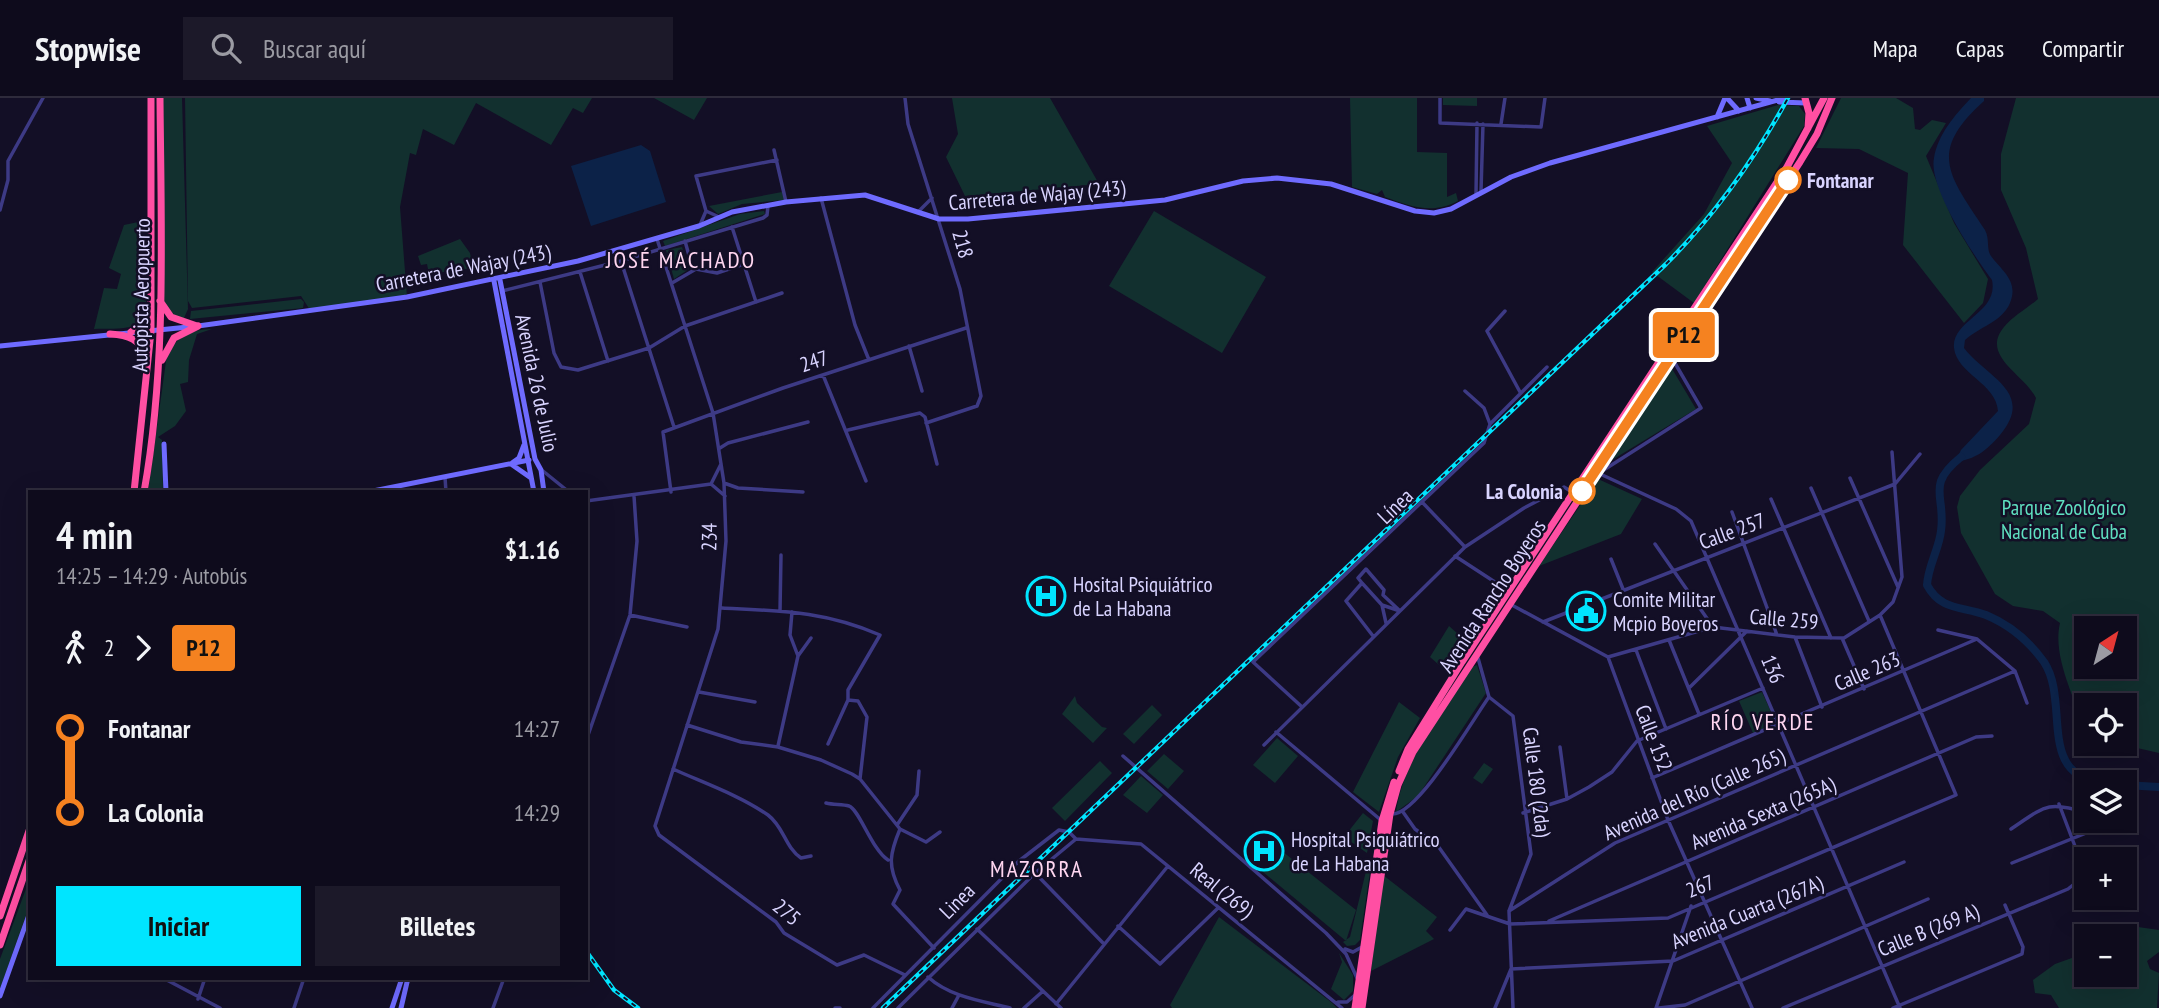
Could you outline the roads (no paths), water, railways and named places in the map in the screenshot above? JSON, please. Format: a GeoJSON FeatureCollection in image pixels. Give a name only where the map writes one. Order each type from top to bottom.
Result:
{"type":"FeatureCollection","features":[{"type":"Feature","properties":{"kind":"highway","name":"Autopista Aeropuerto"},"geometry":{"type":"LineString","coordinates":[[144,490],[155,422],[158,371],[151,304],[151,98]]}},
{"type":"Feature","properties":{"kind":"highway","name":"Autopista Aeropuerto"},"geometry":{"type":"LineString","coordinates":[[134,490],[159,296],[160,98]]}},
{"type":"Feature","properties":{"kind":"highway"},"geometry":{"type":"LineString","coordinates":[[1805,138],[1809,120],[1805,101],[1827,100]]}},
{"type":"Feature","properties":{"kind":"highway","name":"Avenida Rancho Boyeros"},"geometry":{"type":"LineString","coordinates":[[1354,1008],[1382,821],[1408,749],[1805,138],[1827,100]]}},
{"type":"Feature","properties":{"kind":"highway","name":"Avenida Rancho Boyeros"},"geometry":{"type":"LineString","coordinates":[[1362,1008],[1390,814],[1398,785],[1413,752],[1805,155],[1827,100]]}},
{"type":"Feature","properties":{"kind":"highway"},"geometry":{"type":"LineString","coordinates":[[159,296],[171,317],[198,326]]}},
{"type":"Feature","properties":{"kind":"highway"},"geometry":{"type":"LineString","coordinates":[[131,332],[144,324],[151,304]]}},
{"type":"Feature","properties":{"kind":"highway"},"geometry":{"type":"LineString","coordinates":[[158,371],[166,348],[174,338],[198,326]]}},
{"type":"Feature","properties":{"kind":"highway"},"geometry":{"type":"LineString","coordinates":[[110,334],[124,335],[137,341],[143,347],[149,367]]}},
{"type":"Feature","properties":{"kind":"highway"},"geometry":{"type":"LineString","coordinates":[[0,916],[28,834]]}},
{"type":"Feature","properties":{"kind":"highway"},"geometry":{"type":"LineString","coordinates":[[0,945],[28,864]]}},
{"type":"Feature","properties":{"kind":"main road"},"geometry":{"type":"LineString","coordinates":[[1717,117],[1726,98],[1740,111]]}},
{"type":"Feature","properties":{"kind":"main road"},"geometry":{"type":"LineString","coordinates":[[1747,98],[1750,108]]}},
{"type":"Feature","properties":{"kind":"main road"},"geometry":{"type":"LineString","coordinates":[[1756,98],[1775,102]]}},
{"type":"Feature","properties":{"kind":"main road","name":"Carretera de Wajay (243)"},"geometry":{"type":"LineString","coordinates":[[0,345],[198,326],[407,297],[497,280],[657,239],[719,217],[768,205],[821,198],[865,195],[940,219],[968,219],[1148,202],[1243,181],[1278,178],[1309,180],[1355,190],[1425,213],[1442,212],[1511,177],[1550,163],[1785,98]]}},
{"type":"Feature","properties":{"kind":"main road","name":"Carretera de Wajay (243)"},"geometry":{"type":"LineString","coordinates":[[1775,102],[1805,101]]}},
{"type":"Feature","properties":{"kind":"main road","name":"Avenida 26 de Julio"},"geometry":{"type":"LineString","coordinates":[[497,280],[502,291],[524,442],[532,460],[541,470],[544,490]]}},
{"type":"Feature","properties":{"kind":"main road","name":"Avenida 26 de Julio"},"geometry":{"type":"LineString","coordinates":[[497,280],[532,460],[534,490]]}},
{"type":"Feature","properties":{"kind":"main road"},"geometry":{"type":"LineString","coordinates":[[511,464],[519,458],[524,442]]}},
{"type":"Feature","properties":{"kind":"main road"},"geometry":{"type":"LineString","coordinates":[[164,444],[166,490]]}},
{"type":"Feature","properties":{"kind":"main road"},"geometry":{"type":"LineString","coordinates":[[375,490],[532,460]]}},
{"type":"Feature","properties":{"kind":"main road"},"geometry":{"type":"LineString","coordinates":[[511,464],[533,480]]}},
{"type":"Feature","properties":{"kind":"main road"},"geometry":{"type":"LineString","coordinates":[[0,996],[28,918]]}},
{"type":"Feature","properties":{"kind":"main road"},"geometry":{"type":"LineString","coordinates":[[392,1008],[401,980]]}},
{"type":"Feature","properties":{"kind":"main road"},"geometry":{"type":"LineString","coordinates":[[401,1008],[408,980]]}},
{"type":"Feature","properties":{"kind":"street"},"geometry":{"type":"LineString","coordinates":[[0,210],[8,180],[8,161],[43,98]]}},
{"type":"Feature","properties":{"kind":"street","name":"218"},"geometry":{"type":"LineString","coordinates":[[905,98],[908,124],[960,289],[981,400],[977,406],[926,423]]}},
{"type":"Feature","properties":{"kind":"street"},"geometry":{"type":"LineString","coordinates":[[1440,98],[1440,123],[1541,127],[1545,98]]}},
{"type":"Feature","properties":{"kind":"street"},"geometry":{"type":"LineString","coordinates":[[1501,124],[1505,98]]}},
{"type":"Feature","properties":{"kind":"street"},"geometry":{"type":"LineString","coordinates":[[1477,124],[1478,195]]}},
{"type":"Feature","properties":{"kind":"street"},"geometry":{"type":"LineString","coordinates":[[1478,195],[1483,124]]}},
{"type":"Feature","properties":{"kind":"street"},"geometry":{"type":"LineString","coordinates":[[774,150],[786,202]]}},
{"type":"Feature","properties":{"kind":"street"},"geometry":{"type":"LineString","coordinates":[[699,226],[706,211],[696,176],[777,160]]}},
{"type":"Feature","properties":{"kind":"street"},"geometry":{"type":"LineString","coordinates":[[821,198],[855,325],[869,360]]}},
{"type":"Feature","properties":{"kind":"street"},"geometry":{"type":"LineString","coordinates":[[919,211],[932,198]]}},
{"type":"Feature","properties":{"kind":"street"},"geometry":{"type":"LineString","coordinates":[[502,291],[621,261],[763,218],[767,215],[768,205]]}},
{"type":"Feature","properties":{"kind":"street"},"geometry":{"type":"LineString","coordinates":[[706,211],[719,217]]}},
{"type":"Feature","properties":{"kind":"street"},"geometry":{"type":"LineString","coordinates":[[732,227],[756,302]]}},
{"type":"Feature","properties":{"kind":"street","name":"234"},"geometry":{"type":"LineString","coordinates":[[657,239],[713,413],[725,496],[722,608],[699,692],[655,826],[659,835]]}},
{"type":"Feature","properties":{"kind":"street"},"geometry":{"type":"LineString","coordinates":[[685,241],[693,270]]}},
{"type":"Feature","properties":{"kind":"street"},"geometry":{"type":"LineString","coordinates":[[621,261],[674,427],[663,432],[671,492]]}},
{"type":"Feature","properties":{"kind":"street"},"geometry":{"type":"LineString","coordinates":[[671,283],[693,270],[717,273],[744,264]]}},
{"type":"Feature","properties":{"kind":"street"},"geometry":{"type":"LineString","coordinates":[[580,272],[608,361]]}},
{"type":"Feature","properties":{"kind":"street"},"geometry":{"type":"LineString","coordinates":[[541,282],[554,353],[561,367],[578,370],[649,348],[685,326],[782,293]]}},
{"type":"Feature","properties":{"kind":"street"},"geometry":{"type":"LineString","coordinates":[[1505,311],[1487,331],[1520,393]]}},
{"type":"Feature","properties":{"kind":"street","name":"247"},"geometry":{"type":"LineString","coordinates":[[674,427],[966,328]]}},
{"type":"Feature","properties":{"kind":"street"},"geometry":{"type":"LineString","coordinates":[[909,346],[922,391]]}},
{"type":"Feature","properties":{"kind":"street"},"geometry":{"type":"LineString","coordinates":[[1597,472],[1701,408],[1678,363],[1671,356]]}},
{"type":"Feature","properties":{"kind":"street","name":"Línea"},"geometry":{"type":"LineString","coordinates":[[1301,706],[1253,662],[1484,443],[1490,424],[1547,367]]}},
{"type":"Feature","properties":{"kind":"street"},"geometry":{"type":"LineString","coordinates":[[823,375],[831,401],[848,430],[866,481]]}},
{"type":"Feature","properties":{"kind":"street"},"geometry":{"type":"LineString","coordinates":[[1465,391],[1484,408],[1490,424]]}},
{"type":"Feature","properties":{"kind":"street"},"geometry":{"type":"LineString","coordinates":[[848,430],[916,413],[923,414],[937,464]]}},
{"type":"Feature","properties":{"kind":"street"},"geometry":{"type":"LineString","coordinates":[[720,448],[728,443],[808,422]]}},
{"type":"Feature","properties":{"kind":"street"},"geometry":{"type":"LineString","coordinates":[[1892,452],[1902,577],[1899,589]]}},
{"type":"Feature","properties":{"kind":"street","name":"Calle 257"},"geometry":{"type":"LineString","coordinates":[[1543,622],[1672,569],[1744,544],[1895,484],[1920,454]]}},
{"type":"Feature","properties":{"kind":"street"},"geometry":{"type":"LineString","coordinates":[[711,484],[721,463]]}},
{"type":"Feature","properties":{"kind":"street"},"geometry":{"type":"LineString","coordinates":[[541,470],[566,490]]}},
{"type":"Feature","properties":{"kind":"street","name":"136"},"geometry":{"type":"LineString","coordinates":[[1597,472],[1684,513],[1691,521],[1899,1007]]}},
{"type":"Feature","properties":{"kind":"street"},"geometry":{"type":"LineString","coordinates":[[444,477],[446,490]]}},
{"type":"Feature","properties":{"kind":"street"},"geometry":{"type":"LineString","coordinates":[[1850,478],[1899,589]]}},
{"type":"Feature","properties":{"kind":"street"},"geometry":{"type":"LineString","coordinates":[[724,483],[738,488],[803,492]]}},
{"type":"Feature","properties":{"kind":"street"},"geometry":{"type":"LineString","coordinates":[[588,501],[671,492],[711,484]]}},
{"type":"Feature","properties":{"kind":"street"},"geometry":{"type":"LineString","coordinates":[[711,484],[725,496]]}},
{"type":"Feature","properties":{"kind":"street"},"geometry":{"type":"LineString","coordinates":[[1265,745],[1301,706],[1465,547],[1524,508],[1564,487],[1574,493]]}},
{"type":"Feature","properties":{"kind":"street"},"geometry":{"type":"LineString","coordinates":[[1811,488],[1869,621]]}},
{"type":"Feature","properties":{"kind":"street"},"geometry":{"type":"LineString","coordinates":[[588,735],[629,615],[637,541],[634,496]]}},
{"type":"Feature","properties":{"kind":"street"},"geometry":{"type":"LineString","coordinates":[[1771,499],[1831,638]]}},
{"type":"Feature","properties":{"kind":"street"},"geometry":{"type":"LineString","coordinates":[[1422,502],[1465,547]]}},
{"type":"Feature","properties":{"kind":"street"},"geometry":{"type":"LineString","coordinates":[[1732,512],[1777,635]]}},
{"type":"Feature","properties":{"kind":"street"},"geometry":{"type":"LineString","coordinates":[[1655,544],[1713,627]]}},
{"type":"Feature","properties":{"kind":"street"},"geometry":{"type":"LineString","coordinates":[[780,611],[781,555]]}},
{"type":"Feature","properties":{"kind":"street"},"geometry":{"type":"LineString","coordinates":[[1455,556],[1501,586]]}},
{"type":"Feature","properties":{"kind":"street"},"geometry":{"type":"LineString","coordinates":[[1611,559],[1623,589]]}},
{"type":"Feature","properties":{"kind":"street"},"geometry":{"type":"LineString","coordinates":[[1386,623],[1382,605],[1358,578],[1366,569],[1384,590],[1383,595],[1399,610]]}},
{"type":"Feature","properties":{"kind":"street"},"geometry":{"type":"LineString","coordinates":[[1362,583],[1346,601],[1373,636]]}},
{"type":"Feature","properties":{"kind":"street","name":"Calle 259"},"geometry":{"type":"LineString","coordinates":[[1608,657],[1713,627],[1795,638],[1842,638],[1880,615],[1893,602],[1899,589]]}},
{"type":"Feature","properties":{"kind":"street"},"geometry":{"type":"LineString","coordinates":[[1510,604],[1608,657]]}},
{"type":"Feature","properties":{"kind":"street"},"geometry":{"type":"LineString","coordinates":[[1382,605],[1399,610]]}},
{"type":"Feature","properties":{"kind":"street"},"geometry":{"type":"LineString","coordinates":[[722,608],[792,612],[844,620],[880,635],[848,690],[848,700],[828,744]]}},
{"type":"Feature","properties":{"kind":"street"},"geometry":{"type":"LineString","coordinates":[[792,612],[790,635],[798,656]]}},
{"type":"Feature","properties":{"kind":"street"},"geometry":{"type":"LineString","coordinates":[[629,615],[687,627]]}},
{"type":"Feature","properties":{"kind":"street"},"geometry":{"type":"LineString","coordinates":[[1880,615],[1940,753]]}},
{"type":"Feature","properties":{"kind":"street"},"geometry":{"type":"LineString","coordinates":[[1938,630],[1977,639],[2015,671],[2027,703]]}},
{"type":"Feature","properties":{"kind":"street"},"geometry":{"type":"LineString","coordinates":[[1689,688],[1742,639],[1747,631]]}},
{"type":"Feature","properties":{"kind":"street"},"geometry":{"type":"LineString","coordinates":[[778,747],[798,656],[811,638]]}},
{"type":"Feature","properties":{"kind":"street"},"geometry":{"type":"LineString","coordinates":[[1795,638],[1822,707]]}},
{"type":"Feature","properties":{"kind":"street"},"geometry":{"type":"LineString","coordinates":[[1842,638],[1864,690]]}},
{"type":"Feature","properties":{"kind":"street","name":"Calle 263"},"geometry":{"type":"LineString","coordinates":[[1652,778],[1864,690],[1977,639]]}},
{"type":"Feature","properties":{"kind":"street"},"geometry":{"type":"LineString","coordinates":[[1669,640],[1699,714]]}},
{"type":"Feature","properties":{"kind":"street"},"geometry":{"type":"LineString","coordinates":[[1636,650],[1666,729]]}},
{"type":"Feature","properties":{"kind":"street","name":"Calle 180 (2da)"},"geometry":{"type":"LineString","coordinates":[[1476,653],[1489,697],[1513,716],[1523,813],[1531,854],[1509,911],[1513,1008]]}},
{"type":"Feature","properties":{"kind":"street","name":"Calle 152"},"geometry":{"type":"LineString","coordinates":[[1608,657],[1668,820],[1724,940],[1752,1008]]}},
{"type":"Feature","properties":{"kind":"street","name":"Avenida del Río (Calle 265)"},"geometry":{"type":"LineString","coordinates":[[1509,911],[1615,843],[2015,671]]}},
{"type":"Feature","properties":{"kind":"street"},"geometry":{"type":"LineString","coordinates":[[1523,813],[1567,799],[1612,772],[1637,741],[1763,687]]}},
{"type":"Feature","properties":{"kind":"street"},"geometry":{"type":"LineString","coordinates":[[699,692],[755,702]]}},
{"type":"Feature","properties":{"kind":"street"},"geometry":{"type":"LineString","coordinates":[[1390,814],[1403,812],[1419,797],[1489,697]]}},
{"type":"Feature","properties":{"kind":"street"},"geometry":{"type":"LineString","coordinates":[[848,700],[858,701],[867,717],[860,779]]}},
{"type":"Feature","properties":{"kind":"street"},"geometry":{"type":"LineString","coordinates":[[687,725],[741,742],[778,747],[821,760],[860,779],[899,827],[926,842],[940,832]]}},
{"type":"Feature","properties":{"kind":"street"},"geometry":{"type":"LineString","coordinates":[[1276,732],[1382,821]]}},
{"type":"Feature","properties":{"kind":"street","name":"Avenida Sexta (265A)"},"geometry":{"type":"LineString","coordinates":[[1547,922],[1976,737],[1992,736]]}},
{"type":"Feature","properties":{"kind":"street"},"geometry":{"type":"LineString","coordinates":[[1560,747],[1567,799]]}},
{"type":"Feature","properties":{"kind":"street","name":"267"},"geometry":{"type":"LineString","coordinates":[[1450,930],[1466,909],[1510,924],[1668,918],[1956,794],[1940,753]]}},
{"type":"Feature","properties":{"kind":"street"},"geometry":{"type":"LineString","coordinates":[[1123,756],[1340,947],[1358,980]]}},
{"type":"Feature","properties":{"kind":"street"},"geometry":{"type":"LineString","coordinates":[[673,769],[769,816],[783,832],[792,852],[801,858],[811,856]]}},
{"type":"Feature","properties":{"kind":"street"},"geometry":{"type":"LineString","coordinates":[[919,771],[917,795],[899,827],[889,861],[891,873],[900,890],[894,904],[934,948]]}},
{"type":"Feature","properties":{"kind":"street"},"geometry":{"type":"LineString","coordinates":[[826,803],[849,806],[859,814],[863,829],[889,861]]}},
{"type":"Feature","properties":{"kind":"street"},"geometry":{"type":"LineString","coordinates":[[2059,804],[2072,838]]}},
{"type":"Feature","properties":{"kind":"street"},"geometry":{"type":"LineString","coordinates":[[2011,829],[2041,809],[2059,804],[2074,809]]}},
{"type":"Feature","properties":{"kind":"street"},"geometry":{"type":"LineString","coordinates":[[1403,812],[1415,829],[1444,853],[1488,916]]}},
{"type":"Feature","properties":{"kind":"street","name":"Linea"},"geometry":{"type":"LineString","coordinates":[[873,1008],[1019,861],[1059,830],[1069,832],[1076,839],[1035,873],[898,1008]]}},
{"type":"Feature","properties":{"kind":"street"},"geometry":{"type":"LineString","coordinates":[[2012,863],[2085,833]]}},
{"type":"Feature","properties":{"kind":"street","name":"275"},"geometry":{"type":"LineString","coordinates":[[659,835],[776,922],[784,933],[837,965],[864,955],[905,975]]}},
{"type":"Feature","properties":{"kind":"street","name":"Calle B (269 A)"},"geometry":{"type":"LineString","coordinates":[[1783,1008],[2067,889],[2083,877],[2072,838]]}},
{"type":"Feature","properties":{"kind":"street","name":"Real (269)"},"geometry":{"type":"LineString","coordinates":[[1076,839],[1142,844],[1342,1008]]}},
{"type":"Feature","properties":{"kind":"street","name":"Avenida Cuarta (267A)"},"geometry":{"type":"LineString","coordinates":[[1511,969],[1673,961],[1905,862]]}},
{"type":"Feature","properties":{"kind":"street"},"geometry":{"type":"LineString","coordinates":[[1056,1004],[1168,866]]}},
{"type":"Feature","properties":{"kind":"street"},"geometry":{"type":"LineString","coordinates":[[1035,873],[1104,944]]}},
{"type":"Feature","properties":{"kind":"street"},"geometry":{"type":"LineString","coordinates":[[1692,906],[1658,1008],[1685,1006],[1928,899]]}},
{"type":"Feature","properties":{"kind":"street"},"geometry":{"type":"LineString","coordinates":[[1893,1008],[2022,954],[2023,947],[2005,905]]}},
{"type":"Feature","properties":{"kind":"street"},"geometry":{"type":"LineString","coordinates":[[1118,926],[1160,964],[1219,907]]}},
{"type":"Feature","properties":{"kind":"street"},"geometry":{"type":"LineString","coordinates":[[977,929],[1061,1008]]}},
{"type":"Feature","properties":{"kind":"street"},"geometry":{"type":"LineString","coordinates":[[1340,947],[1353,952],[1362,947]]}},
{"type":"Feature","properties":{"kind":"street"},"geometry":{"type":"LineString","coordinates":[[1495,1008],[1511,969]]}},
{"type":"Feature","properties":{"kind":"street"},"geometry":{"type":"LineString","coordinates":[[927,977],[939,987],[959,995],[1010,1008]]}},
{"type":"Feature","properties":{"kind":"street"},"geometry":{"type":"LineString","coordinates":[[166,980],[198,999],[220,1008]]}},
{"type":"Feature","properties":{"kind":"street"},"geometry":{"type":"LineString","coordinates":[[198,999],[204,980]]}},
{"type":"Feature","properties":{"kind":"street"},"geometry":{"type":"LineString","coordinates":[[294,1008],[303,980]]}},
{"type":"Feature","properties":{"kind":"street"},"geometry":{"type":"LineString","coordinates":[[493,1008],[503,980]]}},
{"type":"Feature","properties":{"kind":"street"},"geometry":{"type":"LineString","coordinates":[[1335,1000],[1348,1002],[1357,990]]}},
{"type":"Feature","properties":{"kind":"street"},"geometry":{"type":"LineString","coordinates":[[1024,1008],[1043,991]]}},
{"type":"Feature","properties":{"kind":"street"},"geometry":{"type":"LineString","coordinates":[[952,1008],[959,995]]}},
{"type":"Feature","properties":{"kind":"water"},"geometry":{"type":"Polygon","coordinates":[[[1971,98],[1984,98],[1984,101],[1966,119],[1955,136],[1950,150],[1950,165],[1962,194],[1985,230],[1991,256],[2011,282],[2012,295],[2002,315],[1965,340],[1964,348],[2004,386],[2013,407],[2010,420],[1990,446],[1975,456],[1955,462],[1961,450],[1998,411],[1991,393],[1962,365],[1954,348],[1955,338],[1960,330],[1989,301],[1992,280],[1954,221],[1934,171],[1936,149],[1943,133],[1971,98]]]}},
{"type":"Feature","properties":{"kind":"water"},"geometry":{"type":"Polygon","coordinates":[[[641,145],[650,151],[666,202],[591,226],[571,166],[641,145]]]}},
{"type":"Feature","properties":{"kind":"waterway"},"geometry":{"type":"LineString","coordinates":[[1961,457],[1950,467],[1940,484],[1941,531],[1927,585],[1945,604],[1986,615],[2011,629],[2032,647],[2044,662],[2055,696],[2061,751],[2074,770]]}},
{"type":"Feature","properties":{"kind":"waterway"},"geometry":{"type":"LineString","coordinates":[[2137,786],[2159,787]]}},
{"type":"Feature","properties":{"kind":"railway"},"geometry":{"type":"LineString","coordinates":[[883,1008],[1666,264],[1733,186],[1788,98]]}},
{"type":"Feature","properties":{"kind":"railway"},"geometry":{"type":"LineString","coordinates":[[588,954],[614,990],[638,1008]]}},
{"type":"Feature","properties":{"kind":"place","name":"Fontanar"},"geometry":{"type":"Point","coordinates":[1788,180]}},
{"type":"Feature","properties":{"kind":"place","name":"La Colonia"},"geometry":{"type":"Point","coordinates":[1582,491]}},
{"type":"Feature","properties":{"kind":"place","name":"Hosital Psiquiátrico de La Habana"},"geometry":{"type":"Point","coordinates":[1046,596]}},
{"type":"Feature","properties":{"kind":"place","name":"Comite Militar Mcpio Boyeros"},"geometry":{"type":"Point","coordinates":[1586,611]}},
{"type":"Feature","properties":{"kind":"place","name":"Hospital Psiquiátrico de La Habana"},"geometry":{"type":"Point","coordinates":[1264,851]}},
{"type":"Feature","properties":{"kind":"district","name":"JOSÉ MACHADO"},"geometry":{"type":"Point","coordinates":[681,259]}},
{"type":"Feature","properties":{"kind":"district","name":"RÍO VERDE"},"geometry":{"type":"Point","coordinates":[1763,721]}},
{"type":"Feature","properties":{"kind":"district","name":"MAZORRA"},"geometry":{"type":"Point","coordinates":[1037,868]}},
{"type":"Feature","properties":{"kind":"park label","name":"Parque Zoológico Nacional de Cuba"},"geometry":{"type":"Point","coordinates":[2064,519]}}]}
